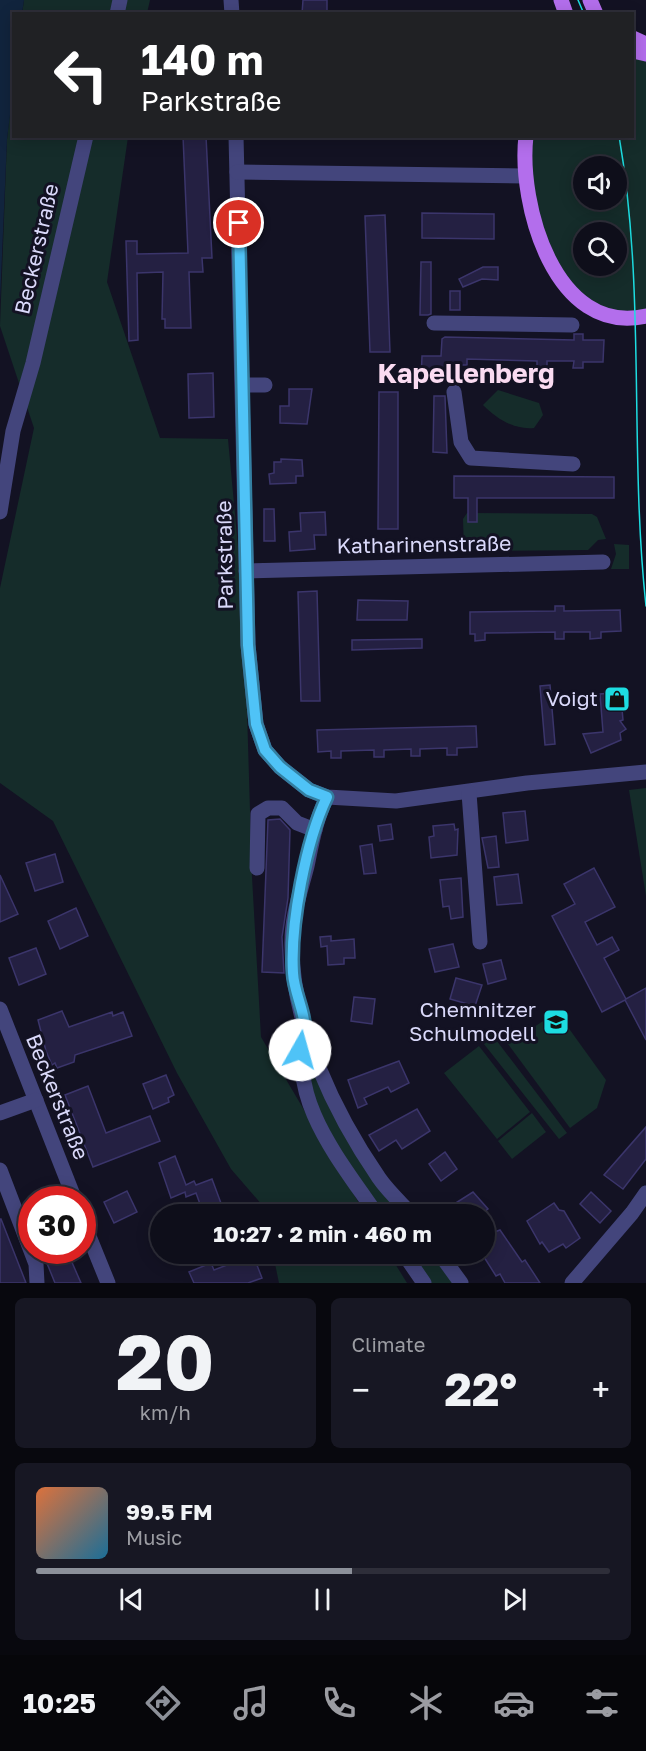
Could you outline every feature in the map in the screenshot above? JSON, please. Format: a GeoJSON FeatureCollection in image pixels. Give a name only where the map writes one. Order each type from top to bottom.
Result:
{"type":"FeatureCollection","features":[{"type":"Feature","properties":{"kind":"main road"},"geometry":{"type":"LineString","coordinates":[[526,138],[525,176],[536,233],[546,258],[571,292],[597,310],[621,318],[646,316]]}},
{"type":"Feature","properties":{"kind":"street","name":"Beckerstraße"},"geometry":{"type":"LineString","coordinates":[[0,512],[14,431],[33,363],[86,138]]}},
{"type":"Feature","properties":{"kind":"street","name":"Parkstraße"},"geometry":{"type":"LineString","coordinates":[[236,138],[248,645],[256,724],[265,750],[280,767],[309,790],[327,797],[396,801],[469,793],[527,783],[646,772]]}},
{"type":"Feature","properties":{"kind":"street"},"geometry":{"type":"LineString","coordinates":[[237,172],[525,176]]}},
{"type":"Feature","properties":{"kind":"street"},"geometry":{"type":"LineString","coordinates":[[434,323],[573,325]]}},
{"type":"Feature","properties":{"kind":"street"},"geometry":{"type":"LineString","coordinates":[[243,386],[265,385]]}},
{"type":"Feature","properties":{"kind":"street"},"geometry":{"type":"LineString","coordinates":[[454,392],[461,442],[471,458],[573,464]]}},
{"type":"Feature","properties":{"kind":"street","name":"Katharinenstraße"},"geometry":{"type":"LineString","coordinates":[[246,571],[603,562]]}},
{"type":"Feature","properties":{"kind":"street"},"geometry":{"type":"LineString","coordinates":[[469,793],[480,942]]}},
{"type":"Feature","properties":{"kind":"street"},"geometry":{"type":"LineString","coordinates":[[327,797],[318,816],[294,920],[292,945],[294,987],[306,1029],[341,1116],[380,1179],[402,1204]]}},
{"type":"Feature","properties":{"kind":"street"},"geometry":{"type":"LineString","coordinates":[[257,868],[258,814],[268,808],[282,808],[297,823],[315,830]]}},
{"type":"Feature","properties":{"kind":"street","name":"Beckerstraße"},"geometry":{"type":"LineString","coordinates":[[0,1009],[70,1186]]}},
{"type":"Feature","properties":{"kind":"street"},"geometry":{"type":"LineString","coordinates":[[306,1029],[300,1050],[310,1104],[322,1132],[370,1204]]}},
{"type":"Feature","properties":{"kind":"street"},"geometry":{"type":"LineString","coordinates":[[0,1113],[36,1100]]}},
{"type":"Feature","properties":{"kind":"street"},"geometry":{"type":"LineString","coordinates":[[0,1170],[36,1264],[37,1283]]}},
{"type":"Feature","properties":{"kind":"street"},"geometry":{"type":"LineString","coordinates":[[572,1283],[626,1221],[646,1193]]}},
{"type":"Feature","properties":{"kind":"street"},"geometry":{"type":"LineString","coordinates":[[96,1253],[108,1283]]}},
{"type":"Feature","properties":{"kind":"street"},"geometry":{"type":"LineString","coordinates":[[411,1264],[424,1283]]}},
{"type":"Feature","properties":{"kind":"street"},"geometry":{"type":"LineString","coordinates":[[447,1264],[461,1283]]}},
{"type":"Feature","properties":{"kind":"green space"},"geometry":{"type":"Polygon","coordinates":[[[24,0],[150,0],[147,12],[22,12],[24,0]]]}},
{"type":"Feature","properties":{"kind":"green space"},"geometry":{"type":"Polygon","coordinates":[[[634,51],[646,54],[646,316],[590,306],[554,270],[525,176],[526,138],[634,138],[634,51]]]}},
{"type":"Feature","properties":{"kind":"green space"},"geometry":{"type":"Polygon","coordinates":[[[12,92],[12,138],[128,138],[107,282],[160,438],[228,439],[244,611],[252,877],[261,1037],[360,1204],[261,1204],[231,1169],[177,1073],[53,821],[0,783],[0,588],[34,428],[0,326],[7,139],[12,92]]]}},
{"type":"Feature","properties":{"kind":"green space"},"geometry":{"type":"Polygon","coordinates":[[[498,390],[539,403],[543,415],[534,428],[520,427],[506,422],[483,405],[498,390]]]}},
{"type":"Feature","properties":{"kind":"green space"},"geometry":{"type":"Polygon","coordinates":[[[467,513],[592,514],[597,517],[606,539],[598,540],[588,550],[464,551],[463,519],[467,513]]]}},
{"type":"Feature","properties":{"kind":"green space"},"geometry":{"type":"Polygon","coordinates":[[[614,544],[629,545],[629,569],[611,569],[616,554],[614,544]]]}},
{"type":"Feature","properties":{"kind":"green space"},"geometry":{"type":"Polygon","coordinates":[[[646,788],[646,896],[629,790],[646,788]]]}},
{"type":"Feature","properties":{"kind":"green space"},"geometry":{"type":"Polygon","coordinates":[[[557,1012],[606,1080],[597,1108],[570,1128],[508,1044],[557,1012]]]}},
{"type":"Feature","properties":{"kind":"green space"},"geometry":{"type":"Polygon","coordinates":[[[490,1032],[567,1133],[559,1139],[480,1039],[490,1032]]]}},
{"type":"Feature","properties":{"kind":"green space"},"geometry":{"type":"Polygon","coordinates":[[[479,1046],[530,1112],[497,1139],[444,1073],[479,1046]]]}},
{"type":"Feature","properties":{"kind":"green space"},"geometry":{"type":"Polygon","coordinates":[[[307,1051],[400,1204],[372,1204],[348,1168],[314,1102],[307,1051]]]}},
{"type":"Feature","properties":{"kind":"green space"},"geometry":{"type":"Polygon","coordinates":[[[532,1113],[546,1132],[512,1159],[498,1141],[532,1113]]]}},
{"type":"Feature","properties":{"kind":"green space"},"geometry":{"type":"Polygon","coordinates":[[[275,1264],[395,1264],[407,1283],[279,1283],[275,1264]]]}},
{"type":"Feature","properties":{"kind":"green space"},"geometry":{"type":"Polygon","coordinates":[[[414,1264],[443,1264],[457,1283],[427,1283],[414,1264]]]}},
{"type":"Feature","properties":{"kind":"water"},"geometry":{"type":"Polygon","coordinates":[[[0,0],[24,0],[22,12],[12,12],[12,99],[7,139],[0,302],[0,0]]]}},
{"type":"Feature","properties":{"kind":"building"},"geometry":{"type":"Polygon","coordinates":[[[303,0],[327,0],[327,12],[302,12],[303,0]]]}},
{"type":"Feature","properties":{"kind":"building"},"geometry":{"type":"Polygon","coordinates":[[[183,138],[206,138],[212,258],[202,258],[203,272],[189,272],[191,328],[165,328],[165,319],[162,319],[163,272],[137,273],[138,340],[129,341],[126,241],[137,241],[137,254],[188,253],[183,138]]]}},
{"type":"Feature","properties":{"kind":"building"},"geometry":{"type":"Polygon","coordinates":[[[422,213],[494,214],[494,239],[422,238],[422,213]]]}},
{"type":"Feature","properties":{"kind":"building"},"geometry":{"type":"Polygon","coordinates":[[[385,215],[390,352],[370,352],[365,216],[385,215]]]}},
{"type":"Feature","properties":{"kind":"building"},"geometry":{"type":"Polygon","coordinates":[[[421,262],[431,262],[431,314],[428,315],[420,315],[421,262]]]}},
{"type":"Feature","properties":{"kind":"building"},"geometry":{"type":"Polygon","coordinates":[[[483,267],[498,267],[498,280],[482,279],[463,287],[459,279],[483,267]]]}},
{"type":"Feature","properties":{"kind":"building"},"geometry":{"type":"Polygon","coordinates":[[[450,291],[460,291],[460,310],[450,310],[450,291]]]}},
{"type":"Feature","properties":{"kind":"building"},"geometry":{"type":"Polygon","coordinates":[[[574,334],[583,334],[583,340],[604,340],[603,362],[583,362],[583,368],[573,368],[574,361],[547,361],[547,367],[537,367],[537,361],[467,359],[467,365],[445,365],[445,377],[441,377],[441,381],[421,381],[422,356],[441,356],[442,339],[445,337],[574,340],[574,334]]]}},
{"type":"Feature","properties":{"kind":"building"},"geometry":{"type":"Polygon","coordinates":[[[213,373],[214,417],[189,418],[188,374],[213,373]]]}},
{"type":"Feature","properties":{"kind":"building"},"geometry":{"type":"Polygon","coordinates":[[[289,389],[312,389],[307,424],[280,423],[280,406],[289,406],[289,389]]]}},
{"type":"Feature","properties":{"kind":"building"},"geometry":{"type":"Polygon","coordinates":[[[379,392],[398,392],[398,529],[378,529],[379,392]]]}},
{"type":"Feature","properties":{"kind":"building"},"geometry":{"type":"Polygon","coordinates":[[[434,396],[445,396],[447,453],[433,452],[434,396]]]}},
{"type":"Feature","properties":{"kind":"building"},"geometry":{"type":"Polygon","coordinates":[[[281,459],[302,460],[303,476],[296,476],[296,483],[270,484],[269,474],[274,473],[274,462],[281,462],[281,459]]]}},
{"type":"Feature","properties":{"kind":"building"},"geometry":{"type":"Polygon","coordinates":[[[454,476],[614,477],[614,498],[477,498],[477,522],[468,522],[468,498],[454,498],[454,476]]]}},
{"type":"Feature","properties":{"kind":"building"},"geometry":{"type":"Polygon","coordinates":[[[264,509],[274,509],[275,541],[264,541],[264,509]]]}},
{"type":"Feature","properties":{"kind":"building"},"geometry":{"type":"Polygon","coordinates":[[[325,512],[326,535],[314,535],[315,549],[290,551],[289,532],[301,531],[300,513],[325,512]]]}},
{"type":"Feature","properties":{"kind":"building"},"geometry":{"type":"Polygon","coordinates":[[[317,591],[320,701],[301,701],[298,592],[317,591]]]}},
{"type":"Feature","properties":{"kind":"building"},"geometry":{"type":"Polygon","coordinates":[[[358,600],[408,601],[407,620],[357,620],[358,600]]]}},
{"type":"Feature","properties":{"kind":"building"},"geometry":{"type":"Polygon","coordinates":[[[555,606],[564,606],[564,611],[620,610],[621,631],[601,632],[601,638],[590,639],[590,632],[564,632],[564,639],[555,639],[555,632],[485,633],[485,640],[475,641],[475,634],[470,634],[470,612],[555,611],[555,606]]]}},
{"type":"Feature","properties":{"kind":"building"},"geometry":{"type":"Polygon","coordinates":[[[422,639],[422,648],[352,650],[352,640],[422,639]]]}},
{"type":"Feature","properties":{"kind":"building"},"geometry":{"type":"Polygon","coordinates":[[[550,685],[555,744],[545,745],[540,686],[550,685]]]}},
{"type":"Feature","properties":{"kind":"building"},"geometry":{"type":"Polygon","coordinates":[[[620,687],[623,720],[620,721],[626,729],[620,733],[621,740],[591,753],[583,734],[603,732],[600,694],[611,693],[611,688],[620,687]]]}},
{"type":"Feature","properties":{"kind":"building"},"geometry":{"type":"Polygon","coordinates":[[[476,726],[477,747],[457,748],[457,755],[447,755],[447,748],[420,749],[420,756],[411,756],[411,749],[384,750],[384,757],[374,757],[374,750],[341,751],[341,758],[331,758],[331,751],[318,752],[317,730],[476,726]]]}},
{"type":"Feature","properties":{"kind":"building"},"geometry":{"type":"Polygon","coordinates":[[[525,811],[528,840],[506,843],[503,813],[525,811]]]}},
{"type":"Feature","properties":{"kind":"building"},"geometry":{"type":"Polygon","coordinates":[[[280,819],[290,830],[288,898],[282,937],[284,973],[262,972],[268,820],[280,819]]]}},
{"type":"Feature","properties":{"kind":"building"},"geometry":{"type":"Polygon","coordinates":[[[391,824],[393,839],[380,841],[378,826],[391,824]]]}},
{"type":"Feature","properties":{"kind":"building"},"geometry":{"type":"Polygon","coordinates":[[[454,824],[455,830],[458,829],[457,855],[431,858],[429,837],[434,836],[433,826],[454,824]]]}},
{"type":"Feature","properties":{"kind":"building"},"geometry":{"type":"Polygon","coordinates":[[[496,836],[499,867],[488,868],[482,838],[496,836]]]}},
{"type":"Feature","properties":{"kind":"building"},"geometry":{"type":"Polygon","coordinates":[[[372,844],[376,873],[364,874],[360,846],[372,844]]]}},
{"type":"Feature","properties":{"kind":"building"},"geometry":{"type":"Polygon","coordinates":[[[55,854],[63,882],[35,891],[26,863],[55,854]]]}},
{"type":"Feature","properties":{"kind":"building"},"geometry":{"type":"Polygon","coordinates":[[[594,868],[615,907],[585,922],[597,945],[612,937],[619,950],[604,958],[626,999],[646,988],[646,1040],[625,1000],[602,1012],[552,916],[575,904],[564,884],[594,868]]]}},
{"type":"Feature","properties":{"kind":"building"},"geometry":{"type":"Polygon","coordinates":[[[518,874],[522,903],[497,905],[494,877],[518,874]]]}},
{"type":"Feature","properties":{"kind":"building"},"geometry":{"type":"Polygon","coordinates":[[[0,875],[18,914],[0,922],[0,875]]]}},
{"type":"Feature","properties":{"kind":"building"},"geometry":{"type":"Polygon","coordinates":[[[461,878],[463,917],[451,919],[449,906],[443,907],[440,880],[461,878]]]}},
{"type":"Feature","properties":{"kind":"building"},"geometry":{"type":"Polygon","coordinates":[[[76,908],[88,936],[60,949],[48,921],[76,908]]]}},
{"type":"Feature","properties":{"kind":"building"},"geometry":{"type":"Polygon","coordinates":[[[331,936],[331,941],[354,939],[355,958],[344,958],[344,964],[328,965],[327,946],[321,947],[320,937],[331,936]]]}},
{"type":"Feature","properties":{"kind":"building"},"geometry":{"type":"Polygon","coordinates":[[[453,944],[459,967],[435,972],[429,949],[453,944]]]}},
{"type":"Feature","properties":{"kind":"building"},"geometry":{"type":"Polygon","coordinates":[[[36,948],[46,974],[19,985],[9,958],[36,948]]]}},
{"type":"Feature","properties":{"kind":"building"},"geometry":{"type":"Polygon","coordinates":[[[501,960],[506,979],[488,984],[483,964],[501,960]]]}},
{"type":"Feature","properties":{"kind":"building"},"geometry":{"type":"Polygon","coordinates":[[[456,978],[482,985],[475,1006],[450,999],[456,978]]]}},
{"type":"Feature","properties":{"kind":"building"},"geometry":{"type":"Polygon","coordinates":[[[354,997],[375,999],[372,1024],[351,1021],[354,997]]]}},
{"type":"Feature","properties":{"kind":"building"},"geometry":{"type":"Polygon","coordinates":[[[62,1011],[69,1027],[112,1012],[113,1016],[123,1012],[132,1036],[75,1055],[74,1062],[57,1068],[55,1063],[52,1065],[46,1051],[38,1020],[62,1011]]]}},
{"type":"Feature","properties":{"kind":"building"},"geometry":{"type":"Polygon","coordinates":[[[399,1061],[409,1083],[391,1092],[388,1087],[364,1098],[367,1104],[358,1108],[348,1080],[399,1061]]]}},
{"type":"Feature","properties":{"kind":"building"},"geometry":{"type":"Polygon","coordinates":[[[166,1075],[174,1095],[168,1098],[169,1102],[153,1109],[143,1084],[166,1075]]]}},
{"type":"Feature","properties":{"kind":"building"},"geometry":{"type":"Polygon","coordinates":[[[88,1086],[106,1133],[150,1116],[160,1141],[93,1167],[65,1095],[88,1086]]]}},
{"type":"Feature","properties":{"kind":"building"},"geometry":{"type":"Polygon","coordinates":[[[417,1109],[430,1131],[402,1149],[396,1140],[379,1151],[369,1135],[417,1109]]]}},
{"type":"Feature","properties":{"kind":"building"},"geometry":{"type":"Polygon","coordinates":[[[646,1127],[646,1159],[623,1189],[604,1175],[646,1127]]]}},
{"type":"Feature","properties":{"kind":"building"},"geometry":{"type":"Polygon","coordinates":[[[445,1152],[457,1169],[441,1181],[429,1164],[445,1152]]]}},
{"type":"Feature","properties":{"kind":"building"},"geometry":{"type":"Polygon","coordinates":[[[175,1156],[186,1185],[194,1181],[196,1185],[212,1179],[221,1204],[200,1204],[196,1193],[186,1197],[185,1192],[171,1198],[159,1163],[175,1156]]]}},
{"type":"Feature","properties":{"kind":"building"},"geometry":{"type":"Polygon","coordinates":[[[127,1191],[137,1212],[114,1223],[104,1202],[127,1191]]]}},
{"type":"Feature","properties":{"kind":"building"},"geometry":{"type":"Polygon","coordinates":[[[473,1192],[484,1204],[454,1204],[473,1192]]]}},
{"type":"Feature","properties":{"kind":"building"},"geometry":{"type":"Polygon","coordinates":[[[591,1192],[611,1211],[600,1223],[580,1204],[591,1192]]]}},
{"type":"Feature","properties":{"kind":"building"},"geometry":{"type":"Polygon","coordinates":[[[554,1203],[559,1210],[564,1211],[580,1238],[566,1248],[563,1244],[549,1252],[542,1242],[540,1244],[527,1221],[554,1203]]]}},
{"type":"Feature","properties":{"kind":"building"},"geometry":{"type":"Polygon","coordinates":[[[0,1219],[1,1219],[26,1283],[0,1283],[0,1219]]]}},
{"type":"Feature","properties":{"kind":"building"},"geometry":{"type":"Polygon","coordinates":[[[500,1230],[522,1262],[525,1260],[540,1283],[505,1283],[500,1274],[496,1276],[488,1264],[495,1264],[495,1232],[500,1230]]]}},
{"type":"Feature","properties":{"kind":"building"},"geometry":{"type":"Polygon","coordinates":[[[47,1264],[73,1264],[81,1283],[55,1283],[47,1264]]]}},
{"type":"Feature","properties":{"kind":"building"},"geometry":{"type":"Polygon","coordinates":[[[209,1264],[211,1264],[214,1270],[230,1264],[257,1264],[262,1278],[248,1283],[194,1283],[189,1272],[209,1264]]]}},
{"type":"Feature","properties":{"kind":"tram line"},"geometry":{"type":"LineString","coordinates":[[578,0],[583,12]]}},
{"type":"Feature","properties":{"kind":"tram line"},"geometry":{"type":"LineString","coordinates":[[619,138],[632,253],[638,489],[646,606]]}},
{"type":"Feature","properties":{"kind":"place","name":"Voigt"},"geometry":{"type":"Point","coordinates":[617,699]}},
{"type":"Feature","properties":{"kind":"place","name":"Chemnitzer Schulmodell"},"geometry":{"type":"Point","coordinates":[556,1022]}},
{"type":"Feature","properties":{"kind":"district","name":"Kapellenberg"},"geometry":{"type":"Point","coordinates":[466,374]}},
{"type":"Feature","properties":{"kind":"route"},"geometry":{"type":"LineString","coordinates":[[239,223],[248,645],[256,724],[265,750],[280,767],[309,790],[327,797],[318,816],[294,920],[292,945],[294,987],[306,1029],[300,1050]]}}]}
